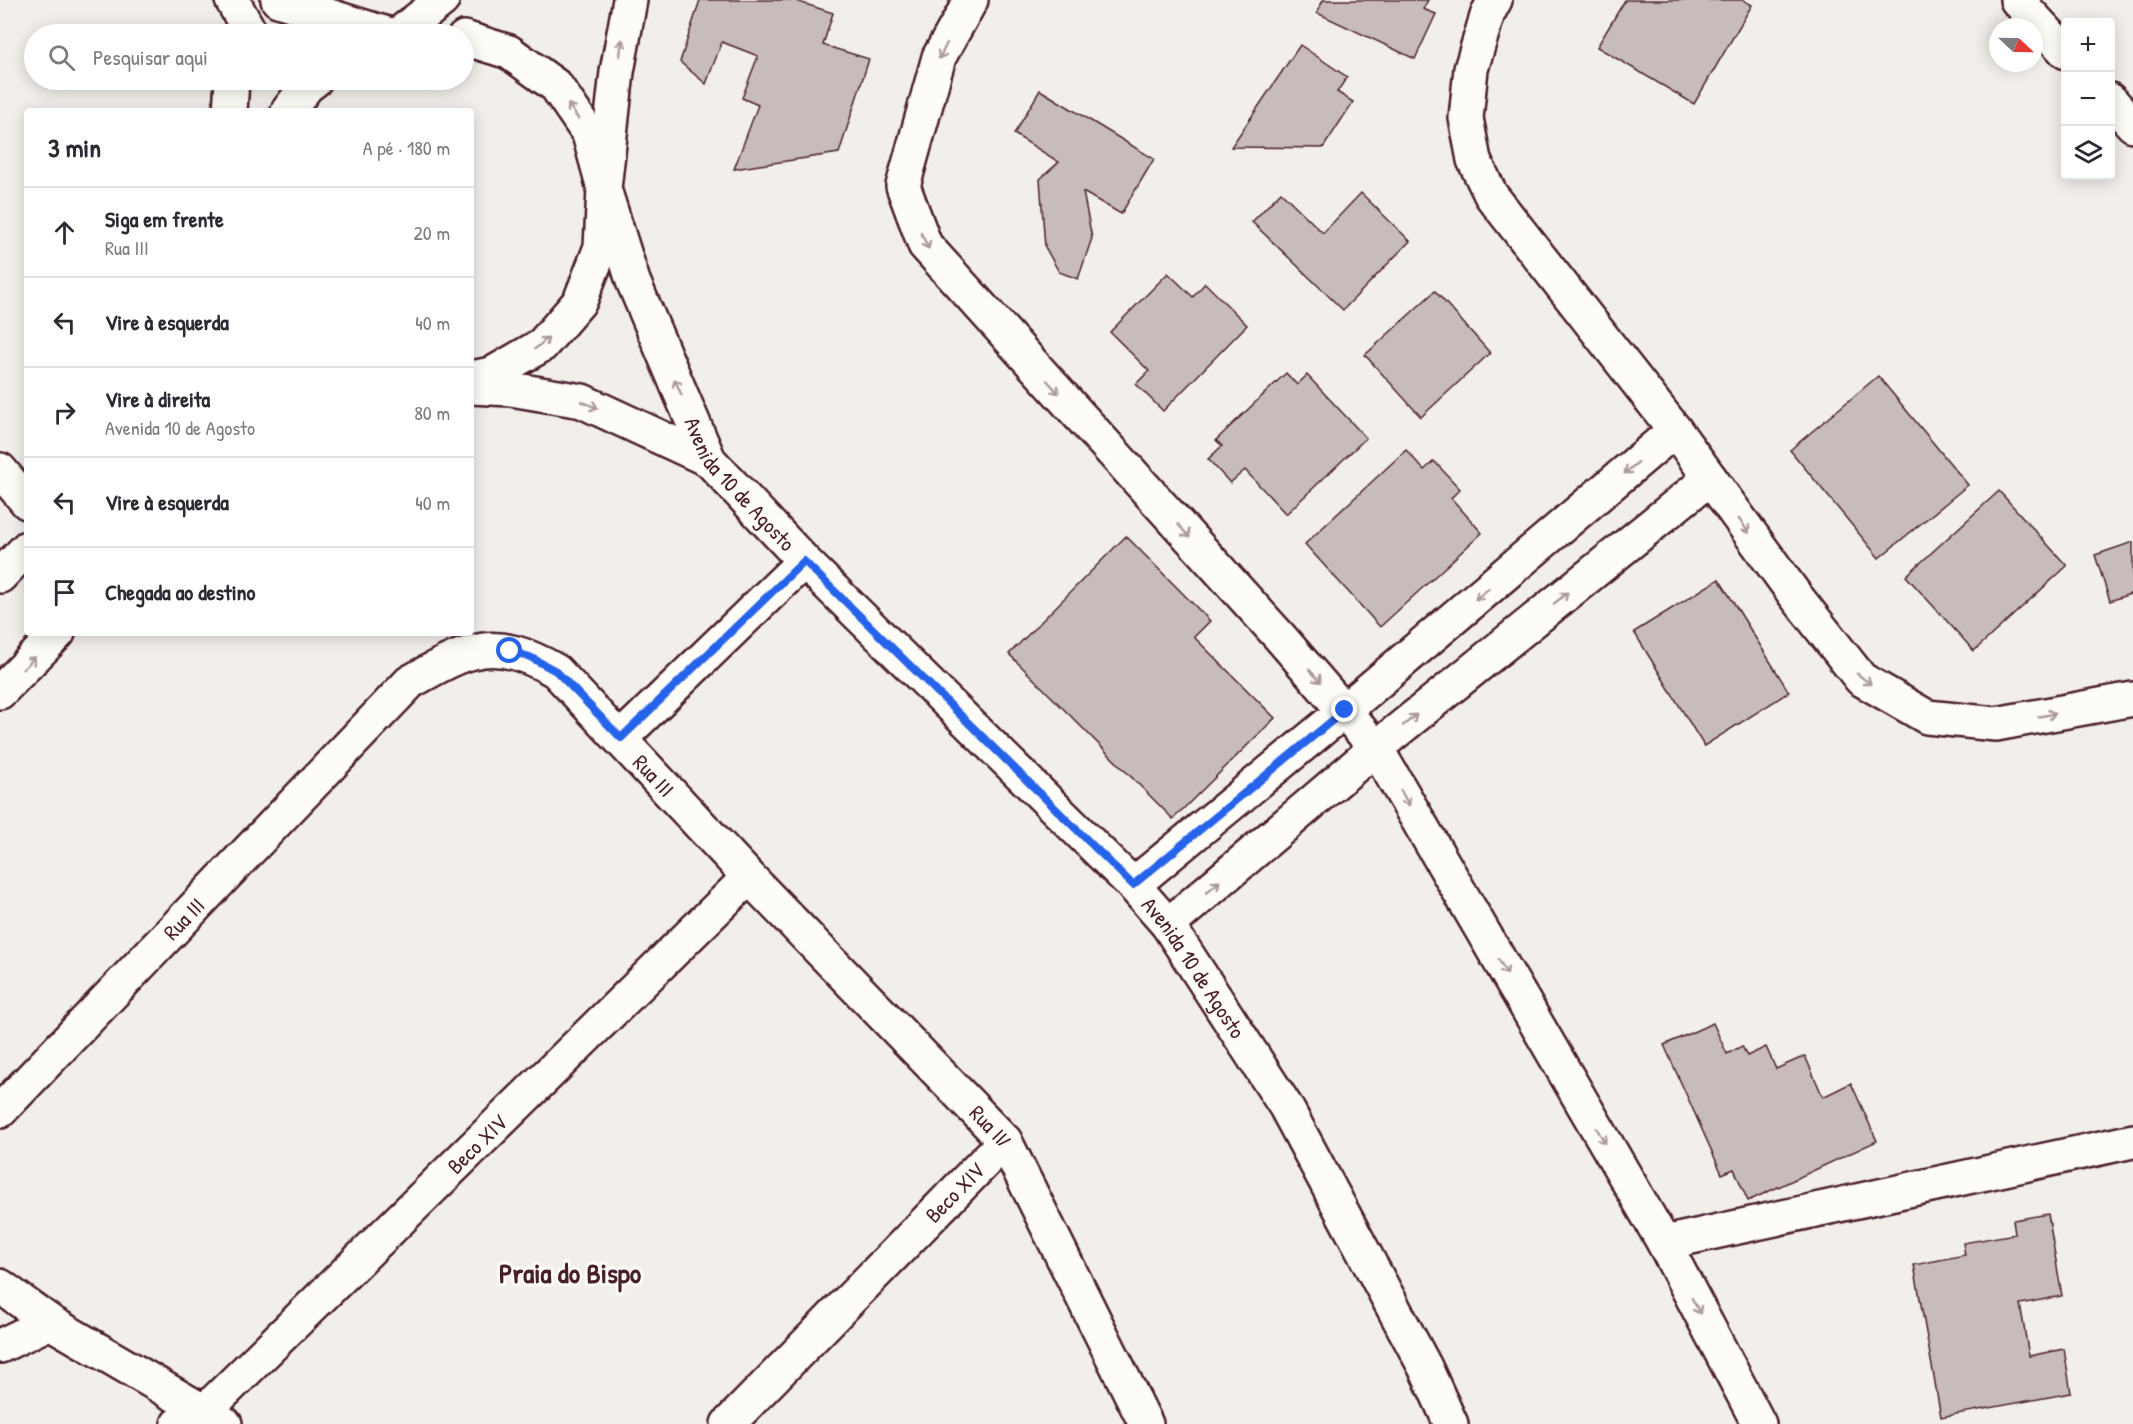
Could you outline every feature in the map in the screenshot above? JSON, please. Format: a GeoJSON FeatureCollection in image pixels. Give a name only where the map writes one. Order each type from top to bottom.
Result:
{"type":"FeatureCollection","features":[{"type":"Feature","properties":{"kind":"street"},"geometry":{"type":"LineString","coordinates":[[278,0],[355,24]]}},
{"type":"Feature","properties":{"kind":"street"},"geometry":{"type":"LineString","coordinates":[[412,24],[442,0]]}},
{"type":"Feature","properties":{"kind":"street"},"geometry":{"type":"LineString","coordinates":[[474,377],[492,374],[542,345],[580,301],[601,247],[604,189],[617,72],[630,0]]}},
{"type":"Feature","properties":{"kind":"street"},"geometry":{"type":"LineString","coordinates":[[971,0],[939,57],[903,186],[925,245],[1345,710],[1376,748],[1664,1243],[1759,1424]]}},
{"type":"Feature","properties":{"kind":"street"},"geometry":{"type":"LineString","coordinates":[[1495,0],[1488,13],[1471,69],[1466,118],[1474,160],[1491,195],[1675,430],[1795,595],[1861,679],[1927,717],[1996,724],[2133,699]]}},
{"type":"Feature","properties":{"kind":"street"},"geometry":{"type":"LineString","coordinates":[[2017,0],[2061,47]]}},
{"type":"Feature","properties":{"kind":"street","name":"Avenida 10 de Agosto"},"geometry":{"type":"LineString","coordinates":[[474,41],[509,52],[556,86],[589,134],[633,281],[710,460],[804,561],[1133,885],[1168,925],[1286,1107],[1425,1367],[1451,1424]]}},
{"type":"Feature","properties":{"kind":"street"},"geometry":{"type":"LineString","coordinates":[[230,108],[231,90]]}},
{"type":"Feature","properties":{"kind":"street"},"geometry":{"type":"LineString","coordinates":[[252,90],[253,108]]}},
{"type":"Feature","properties":{"kind":"street"},"geometry":{"type":"LineString","coordinates":[[290,108],[304,90]]}},
{"type":"Feature","properties":{"kind":"street"},"geometry":{"type":"LineString","coordinates":[[2115,105],[2133,125]]}},
{"type":"Feature","properties":{"kind":"street"},"geometry":{"type":"LineString","coordinates":[[474,387],[511,388],[582,401],[710,460]]}},
{"type":"Feature","properties":{"kind":"street"},"geometry":{"type":"LineString","coordinates":[[1133,885],[1345,710],[1675,430]]}},
{"type":"Feature","properties":{"kind":"street"},"geometry":{"type":"LineString","coordinates":[[0,470],[24,498]]}},
{"type":"Feature","properties":{"kind":"street"},"geometry":{"type":"LineString","coordinates":[[1168,925],[1376,748],[1710,478]]}},
{"type":"Feature","properties":{"kind":"street"},"geometry":{"type":"LineString","coordinates":[[0,576],[24,551]]}},
{"type":"Feature","properties":{"kind":"street"},"geometry":{"type":"LineString","coordinates":[[621,738],[804,561]]}},
{"type":"Feature","properties":{"kind":"street"},"geometry":{"type":"LineString","coordinates":[[0,692],[55,636]]}},
{"type":"Feature","properties":{"kind":"street","name":"Rua III"},"geometry":{"type":"LineString","coordinates":[[0,1111],[410,682],[449,660],[483,649],[510,651],[530,657],[556,671],[749,877],[1005,1141],[1146,1424]]}},
{"type":"Feature","properties":{"kind":"street","name":"Beco XIV"},"geometry":{"type":"LineString","coordinates":[[203,1420],[749,877]]}},
{"type":"Feature","properties":{"kind":"street","name":"Beco XIV"},"geometry":{"type":"LineString","coordinates":[[728,1424],[1005,1141]]}},
{"type":"Feature","properties":{"kind":"street"},"geometry":{"type":"LineString","coordinates":[[1664,1243],[2133,1142]]}},
{"type":"Feature","properties":{"kind":"street"},"geometry":{"type":"LineString","coordinates":[[0,1286],[50,1322],[203,1420]]}},
{"type":"Feature","properties":{"kind":"street"},"geometry":{"type":"LineString","coordinates":[[0,1346],[50,1322]]}},
{"type":"Feature","properties":{"kind":"building"},"geometry":{"type":"Polygon","coordinates":[[[700,0],[793,0],[833,13],[823,45],[869,59],[839,153],[734,169],[758,105],[742,98],[758,56],[722,42],[706,84],[680,62],[700,0]]]}},
{"type":"Feature","properties":{"kind":"building"},"geometry":{"type":"Polygon","coordinates":[[[1323,0],[1428,0],[1423,9],[1436,14],[1415,59],[1317,13],[1323,0]]]}},
{"type":"Feature","properties":{"kind":"building"},"geometry":{"type":"Polygon","coordinates":[[[1625,0],[1743,0],[1752,5],[1694,104],[1597,47],[1625,0]]]}},
{"type":"Feature","properties":{"kind":"building"},"geometry":{"type":"Polygon","coordinates":[[[1300,45],[1347,77],[1337,92],[1353,102],[1323,148],[1231,147],[1300,45]]]}},
{"type":"Feature","properties":{"kind":"building"},"geometry":{"type":"Polygon","coordinates":[[[1040,90],[1154,159],[1121,214],[1083,192],[1092,238],[1078,279],[1059,272],[1045,247],[1040,179],[1059,162],[1014,134],[1040,90]]]}},
{"type":"Feature","properties":{"kind":"building"},"geometry":{"type":"Polygon","coordinates":[[[1281,192],[1323,233],[1361,193],[1410,241],[1343,310],[1252,222],[1281,192]]]}},
{"type":"Feature","properties":{"kind":"building"},"geometry":{"type":"Polygon","coordinates":[[[1168,273],[1193,297],[1205,283],[1247,325],[1163,411],[1136,384],[1149,371],[1110,332],[1168,273]]]}},
{"type":"Feature","properties":{"kind":"building"},"geometry":{"type":"Polygon","coordinates":[[[1435,291],[1490,353],[1421,417],[1365,355],[1435,291]]]}},
{"type":"Feature","properties":{"kind":"building"},"geometry":{"type":"Polygon","coordinates":[[[1286,373],[1297,385],[1307,375],[1366,438],[1286,514],[1245,470],[1230,483],[1208,459],[1222,446],[1216,440],[1286,373]]]}},
{"type":"Feature","properties":{"kind":"building"},"geometry":{"type":"Polygon","coordinates":[[[1878,376],[1968,485],[1879,558],[1790,450],[1878,376]]]}},
{"type":"Feature","properties":{"kind":"building"},"geometry":{"type":"Polygon","coordinates":[[[1406,450],[1424,470],[1434,461],[1460,489],[1451,498],[1482,533],[1380,627],[1305,544],[1406,450]]]}},
{"type":"Feature","properties":{"kind":"building"},"geometry":{"type":"Polygon","coordinates":[[[1999,491],[2067,566],[1974,651],[1906,576],[1999,491]]]}},
{"type":"Feature","properties":{"kind":"building"},"geometry":{"type":"Polygon","coordinates":[[[1126,536],[1210,621],[1194,637],[1275,718],[1173,819],[1009,654],[1126,536]]]}},
{"type":"Feature","properties":{"kind":"building"},"geometry":{"type":"Polygon","coordinates":[[[2133,542],[2133,593],[2110,601],[2095,555],[2133,542]]]}},
{"type":"Feature","properties":{"kind":"building"},"geometry":{"type":"Polygon","coordinates":[[[1719,579],[1789,692],[1704,746],[1634,632],[1719,579]]]}},
{"type":"Feature","properties":{"kind":"building"},"geometry":{"type":"Polygon","coordinates":[[[1713,1023],[1727,1054],[1742,1046],[1747,1056],[1766,1047],[1776,1069],[1805,1056],[1823,1097],[1851,1083],[1877,1141],[1748,1201],[1734,1169],[1722,1174],[1664,1045],[1713,1023]]]}},
{"type":"Feature","properties":{"kind":"building"},"geometry":{"type":"Polygon","coordinates":[[[2048,1214],[2062,1296],[2020,1304],[2029,1356],[2064,1349],[2071,1393],[1941,1417],[1914,1265],[1965,1255],[1963,1243],[2015,1234],[2013,1220],[2048,1214]]]}},
{"type":"Feature","properties":{"kind":"district","name":"Praia do Bispo"},"geometry":{"type":"Point","coordinates":[570,1273]}},
{"type":"Feature","properties":{"kind":"route"},"geometry":{"type":"LineString","coordinates":[[510,651],[530,657],[556,671],[621,738],[804,561],[1133,885],[1345,710]]}}]}
